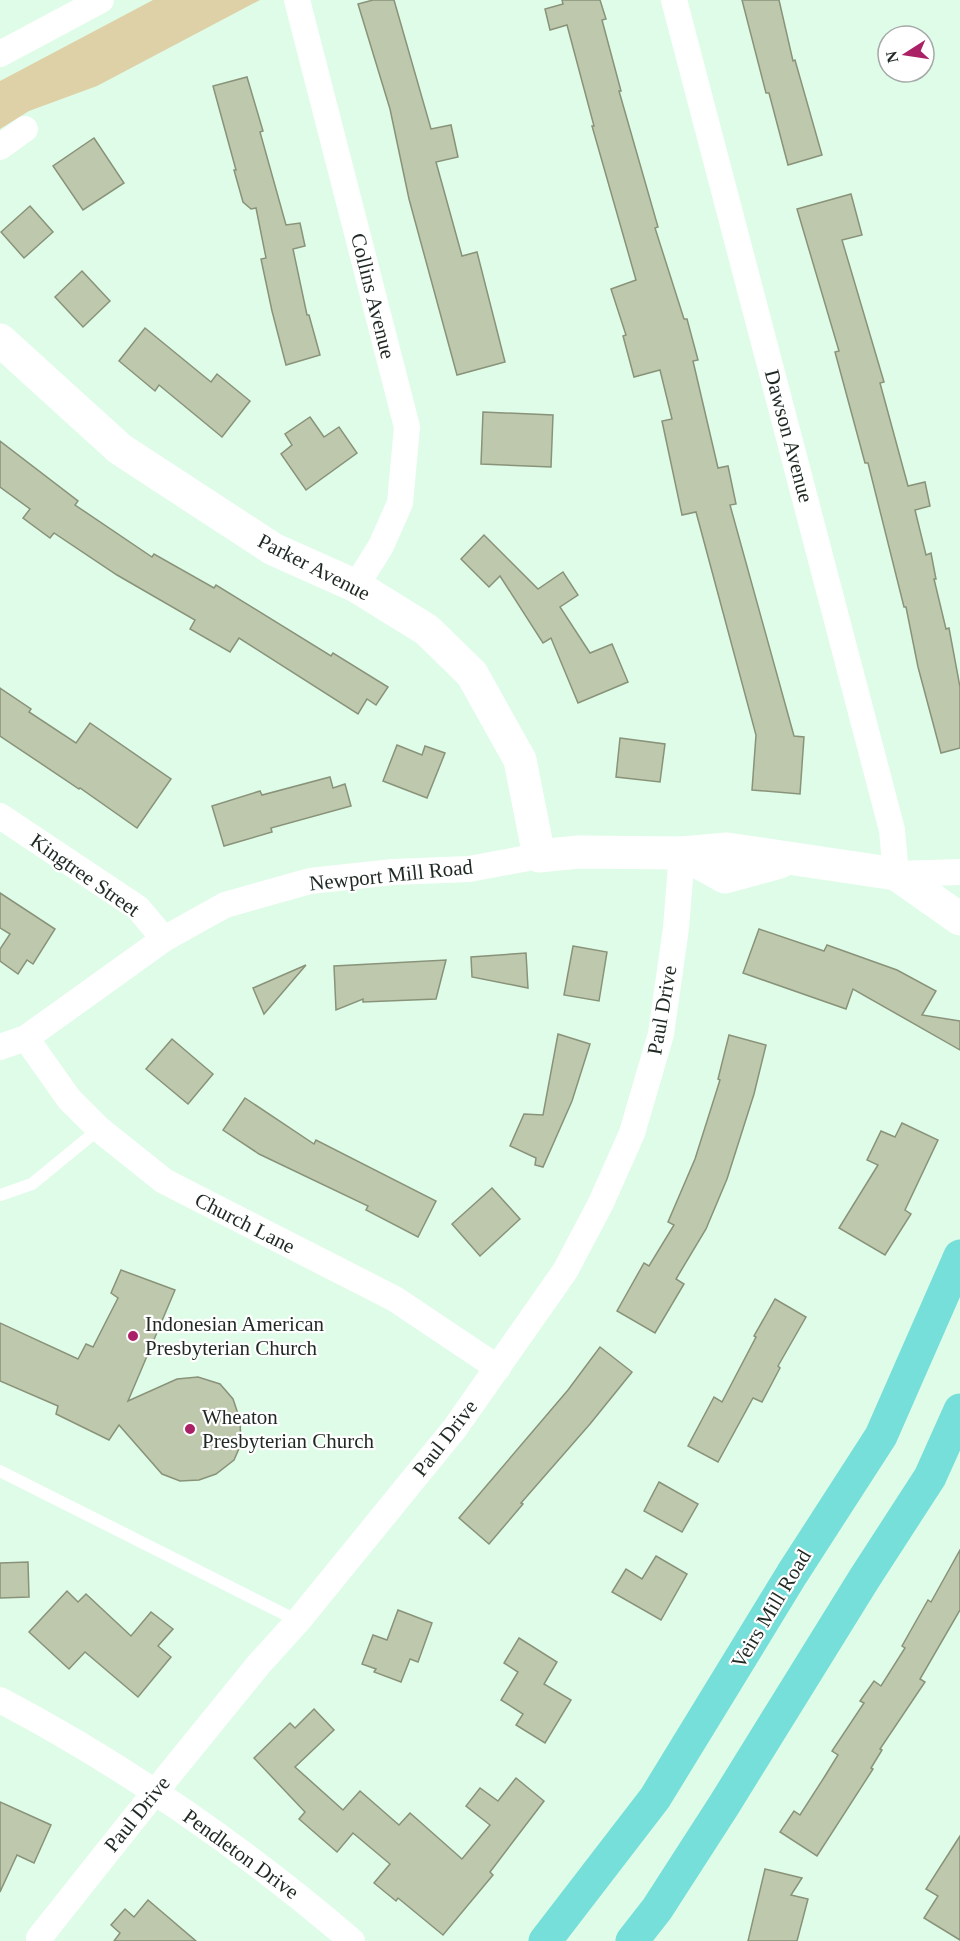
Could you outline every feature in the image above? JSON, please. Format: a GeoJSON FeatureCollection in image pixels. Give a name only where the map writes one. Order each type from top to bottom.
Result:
{"type":"FeatureCollection","features":[{"type":"Feature","properties":{"kind":"main road","name":"Veirs Mill Road"},"geometry":{"type":"LineString","coordinates":[[545,1941],[655,1798],[792,1574],[881,1436],[960,1256]]}},
{"type":"Feature","properties":{"kind":"main road"},"geometry":{"type":"LineString","coordinates":[[632,1941],[657,1909],[724,1805],[864,1578],[930,1477],[960,1410]]}},
{"type":"Feature","properties":{"kind":"street"},"geometry":{"type":"LineString","coordinates":[[0,54],[100,0]]}},
{"type":"Feature","properties":{"kind":"street","name":"Collins Avenue"},"geometry":{"type":"LineString","coordinates":[[297,0],[407,427],[400,503],[381,546],[356,585]]}},
{"type":"Feature","properties":{"kind":"street","name":"Dawson Avenue"},"geometry":{"type":"LineString","coordinates":[[674,0],[892,830],[896,874]]}},
{"type":"Feature","properties":{"kind":"street"},"geometry":{"type":"LineString","coordinates":[[0,147],[25,129]]}},
{"type":"Feature","properties":{"kind":"street","name":"Parker Avenue"},"geometry":{"type":"LineString","coordinates":[[0,339],[120,449],[273,549],[356,585],[427,630],[472,674],[520,760],[539,856]]}},
{"type":"Feature","properties":{"kind":"street","name":"Kingtree Street"},"geometry":{"type":"LineString","coordinates":[[0,816],[138,908],[164,939]]}},
{"type":"Feature","properties":{"kind":"street","name":"Newport Mill Road"},"geometry":{"type":"LineString","coordinates":[[0,1047],[26,1038],[164,939],[225,905],[310,881],[393,872],[469,869],[539,856],[578,852],[682,853],[727,849],[896,874],[960,872]]}},
{"type":"Feature","properties":{"kind":"street","name":"Paul Drive"},"geometry":{"type":"LineString","coordinates":[[38,1939],[155,1792],[455,1428],[565,1271],[601,1203],[632,1133],[661,1034],[676,928],[682,853]]}},
{"type":"Feature","properties":{"kind":"street","name":"Newport Mill Road"},"geometry":{"type":"LineString","coordinates":[[896,874],[960,918]]}},
{"type":"Feature","properties":{"kind":"street","name":"Church Lane"},"geometry":{"type":"LineString","coordinates":[[26,1038],[69,1099],[99,1129],[164,1181],[394,1299],[498,1368]]}},
{"type":"Feature","properties":{"kind":"street","name":"Pendleton Drive"},"geometry":{"type":"LineString","coordinates":[[0,1700],[50,1726],[155,1792],[298,1894],[352,1941]]}},
{"type":"Feature","properties":{"kind":"lane"},"geometry":{"type":"LineString","coordinates":[[0,1195],[32,1184],[99,1129]]}},
{"type":"Feature","properties":{"kind":"lane"},"geometry":{"type":"LineString","coordinates":[[0,1471],[298,1621]]}},
{"type":"Feature","properties":{"kind":"shaded area"},"geometry":{"type":"Polygon","coordinates":[[[153,0],[260,0],[97,86],[29,111],[0,129],[0,81],[153,0]]]}},
{"type":"Feature","properties":{"kind":"building"},"geometry":{"type":"Polygon","coordinates":[[[373,0],[394,0],[431,129],[451,125],[458,157],[436,162],[462,256],[477,252],[505,362],[457,375],[409,199],[390,109],[358,4],[373,0]]]}},
{"type":"Feature","properties":{"kind":"building"},"geometry":{"type":"Polygon","coordinates":[[[562,0],[600,0],[606,19],[602,20],[621,91],[619,91],[658,227],[655,228],[684,319],[687,319],[698,360],[693,361],[718,468],[728,466],[736,504],[730,505],[794,736],[804,737],[800,794],[752,790],[756,735],[696,512],[682,515],[662,421],[672,419],[660,370],[634,377],[623,336],[626,335],[611,289],[636,280],[592,126],[594,126],[567,25],[550,30],[545,9],[563,4],[562,0]]]}},
{"type":"Feature","properties":{"kind":"building"},"geometry":{"type":"Polygon","coordinates":[[[742,0],[779,0],[793,61],[795,60],[822,155],[788,165],[769,93],[766,93],[742,0]]]}},
{"type":"Feature","properties":{"kind":"building"},"geometry":{"type":"Polygon","coordinates":[[[247,77],[286,225],[300,223],[305,246],[293,249],[307,315],[309,315],[320,355],[286,365],[261,259],[266,258],[256,208],[251,209],[243,202],[213,86],[247,77]]]}},
{"type":"Feature","properties":{"kind":"building"},"geometry":{"type":"Polygon","coordinates":[[[94,138],[124,183],[83,210],[53,166],[94,138]]]}},
{"type":"Feature","properties":{"kind":"building"},"geometry":{"type":"Polygon","coordinates":[[[851,194],[862,235],[842,240],[884,382],[880,383],[908,486],[925,482],[930,506],[915,510],[926,555],[931,553],[936,579],[934,579],[946,629],[949,628],[960,687],[960,748],[941,753],[868,463],[865,463],[835,352],[839,351],[797,209],[851,194]]]}},
{"type":"Feature","properties":{"kind":"building"},"geometry":{"type":"Polygon","coordinates":[[[30,206],[53,232],[24,258],[1,232],[30,206]]]}},
{"type":"Feature","properties":{"kind":"building"},"geometry":{"type":"Polygon","coordinates":[[[82,271],[110,301],[83,327],[55,297],[82,271]]]}},
{"type":"Feature","properties":{"kind":"building"},"geometry":{"type":"Polygon","coordinates":[[[145,328],[211,382],[217,374],[250,401],[222,437],[159,385],[155,391],[119,361],[145,328]]]}},
{"type":"Feature","properties":{"kind":"building"},"geometry":{"type":"Polygon","coordinates":[[[483,412],[553,415],[551,467],[481,464],[483,412]]]}},
{"type":"Feature","properties":{"kind":"building"},"geometry":{"type":"Polygon","coordinates":[[[310,417],[324,437],[339,427],[357,453],[306,490],[281,454],[292,445],[285,434],[310,417]]]}},
{"type":"Feature","properties":{"kind":"building"},"geometry":{"type":"Polygon","coordinates":[[[0,441],[78,501],[75,505],[152,557],[154,554],[214,588],[216,585],[331,656],[333,653],[388,687],[376,705],[367,699],[358,714],[239,638],[230,652],[190,629],[195,620],[117,575],[54,533],[50,538],[23,518],[30,509],[0,487],[0,441]]]}},
{"type":"Feature","properties":{"kind":"building"},"geometry":{"type":"Polygon","coordinates":[[[484,535],[538,589],[563,572],[578,595],[560,607],[590,653],[612,644],[628,682],[578,703],[551,638],[543,643],[500,576],[489,587],[461,559],[484,535]]]}},
{"type":"Feature","properties":{"kind":"building"},"geometry":{"type":"Polygon","coordinates":[[[0,688],[31,709],[29,712],[76,743],[90,723],[171,779],[137,828],[0,736],[0,688]]]}},
{"type":"Feature","properties":{"kind":"building"},"geometry":{"type":"Polygon","coordinates":[[[620,738],[665,744],[660,782],[616,777],[620,738]]]}},
{"type":"Feature","properties":{"kind":"building"},"geometry":{"type":"Polygon","coordinates":[[[397,745],[422,755],[425,746],[445,753],[427,798],[383,781],[397,745]]]}},
{"type":"Feature","properties":{"kind":"building"},"geometry":{"type":"Polygon","coordinates":[[[330,777],[333,788],[345,784],[351,806],[271,828],[272,832],[224,846],[212,806],[260,791],[262,795],[330,777]]]}},
{"type":"Feature","properties":{"kind":"building"},"geometry":{"type":"Polygon","coordinates":[[[0,893],[55,929],[33,964],[27,960],[18,974],[0,961],[0,949],[10,934],[0,928],[0,893]]]}},
{"type":"Feature","properties":{"kind":"building"},"geometry":{"type":"Polygon","coordinates":[[[759,929],[824,951],[827,945],[897,970],[936,991],[922,1015],[960,1021],[960,1050],[853,989],[846,1009],[743,973],[759,929]]]}},
{"type":"Feature","properties":{"kind":"building"},"geometry":{"type":"Polygon","coordinates":[[[573,946],[607,952],[599,1001],[564,995],[573,946]]]}},
{"type":"Feature","properties":{"kind":"building"},"geometry":{"type":"Polygon","coordinates":[[[526,953],[528,988],[472,977],[471,957],[526,953]]]}},
{"type":"Feature","properties":{"kind":"building"},"geometry":{"type":"Polygon","coordinates":[[[446,960],[436,999],[363,1002],[363,999],[336,1010],[334,966],[446,960]]]}},
{"type":"Feature","properties":{"kind":"building"},"geometry":{"type":"Polygon","coordinates":[[[306,965],[264,1014],[253,988],[306,965]]]}},
{"type":"Feature","properties":{"kind":"building"},"geometry":{"type":"Polygon","coordinates":[[[558,1034],[590,1044],[572,1101],[543,1167],[535,1165],[536,1158],[510,1146],[524,1114],[543,1115],[558,1034]]]}},
{"type":"Feature","properties":{"kind":"building"},"geometry":{"type":"Polygon","coordinates":[[[729,1035],[766,1045],[754,1094],[727,1179],[706,1229],[676,1279],[684,1284],[655,1333],[617,1311],[644,1263],[649,1266],[674,1225],[668,1222],[695,1159],[720,1080],[718,1079],[729,1035]]]}},
{"type":"Feature","properties":{"kind":"building"},"geometry":{"type":"Polygon","coordinates":[[[172,1039],[213,1074],[188,1104],[146,1069],[172,1039]]]}},
{"type":"Feature","properties":{"kind":"building"},"geometry":{"type":"Polygon","coordinates":[[[245,1098],[314,1144],[316,1140],[436,1201],[418,1237],[366,1210],[368,1206],[259,1154],[223,1130],[245,1098]]]}},
{"type":"Feature","properties":{"kind":"building"},"geometry":{"type":"Polygon","coordinates":[[[902,1123],[938,1140],[905,1210],[911,1214],[885,1255],[839,1228],[878,1165],[867,1160],[881,1131],[895,1137],[902,1123]]]}},
{"type":"Feature","properties":{"kind":"building"},"geometry":{"type":"Polygon","coordinates":[[[492,1188],[520,1219],[480,1256],[452,1224],[492,1188]]]}},
{"type":"Feature","properties":{"kind":"building"},"geometry":{"type":"Polygon","coordinates":[[[121,1270],[175,1290],[128,1401],[177,1379],[198,1377],[220,1384],[233,1399],[240,1420],[241,1444],[234,1460],[216,1474],[199,1480],[180,1481],[162,1474],[119,1425],[109,1440],[56,1414],[58,1406],[0,1381],[0,1323],[78,1359],[86,1344],[93,1347],[118,1298],[111,1293],[121,1270]]]}},
{"type":"Feature","properties":{"kind":"building"},"geometry":{"type":"Polygon","coordinates":[[[775,1299],[806,1317],[778,1366],[780,1368],[762,1402],[753,1398],[718,1462],[688,1446],[714,1397],[722,1402],[775,1299]]]}},
{"type":"Feature","properties":{"kind":"building"},"geometry":{"type":"Polygon","coordinates":[[[600,1347],[632,1372],[489,1544],[459,1518],[568,1390],[600,1347]]]}},
{"type":"Feature","properties":{"kind":"building"},"geometry":{"type":"Polygon","coordinates":[[[659,1482],[698,1504],[682,1532],[644,1511],[659,1482]]]}},
{"type":"Feature","properties":{"kind":"building"},"geometry":{"type":"Polygon","coordinates":[[[960,1550],[960,1610],[920,1679],[925,1682],[880,1749],[882,1750],[871,1768],[873,1769],[817,1856],[780,1832],[794,1811],[800,1815],[825,1776],[838,1755],[832,1751],[864,1703],[860,1701],[874,1681],[881,1686],[905,1648],[902,1646],[928,1600],[931,1602],[960,1550]]]}},
{"type":"Feature","properties":{"kind":"building"},"geometry":{"type":"Polygon","coordinates":[[[656,1556],[687,1574],[661,1620],[612,1592],[626,1569],[642,1579],[656,1556]]]}},
{"type":"Feature","properties":{"kind":"building"},"geometry":{"type":"Polygon","coordinates":[[[28,1562],[29,1597],[0,1598],[0,1563],[28,1562]]]}},
{"type":"Feature","properties":{"kind":"building"},"geometry":{"type":"Polygon","coordinates":[[[67,1591],[78,1602],[86,1594],[131,1636],[151,1612],[173,1629],[158,1646],[171,1657],[138,1697],[85,1652],[69,1669],[29,1632],[67,1591]]]}},
{"type":"Feature","properties":{"kind":"building"},"geometry":{"type":"Polygon","coordinates":[[[398,1610],[432,1623],[418,1662],[410,1659],[401,1682],[374,1672],[376,1669],[362,1664],[373,1635],[387,1640],[398,1610]]]}},
{"type":"Feature","properties":{"kind":"building"},"geometry":{"type":"Polygon","coordinates":[[[519,1638],[557,1662],[544,1684],[571,1700],[545,1743],[516,1725],[523,1714],[501,1700],[518,1672],[504,1663],[519,1638]]]}},
{"type":"Feature","properties":{"kind":"building"},"geometry":{"type":"Polygon","coordinates":[[[314,1709],[334,1730],[295,1767],[343,1810],[360,1791],[399,1825],[410,1813],[462,1859],[490,1825],[466,1806],[480,1788],[498,1801],[516,1778],[544,1801],[490,1872],[493,1875],[443,1935],[398,1898],[396,1901],[374,1883],[390,1864],[353,1833],[337,1852],[299,1819],[305,1812],[254,1758],[290,1723],[295,1728],[314,1709]]]}},
{"type":"Feature","properties":{"kind":"building"},"geometry":{"type":"Polygon","coordinates":[[[0,1802],[51,1825],[34,1863],[17,1855],[0,1892],[0,1802]]]}},
{"type":"Feature","properties":{"kind":"building"},"geometry":{"type":"Polygon","coordinates":[[[960,1836],[960,1940],[924,1918],[938,1896],[926,1889],[960,1836]]]}},
{"type":"Feature","properties":{"kind":"building"},"geometry":{"type":"Polygon","coordinates":[[[765,1869],[802,1878],[791,1895],[808,1899],[797,1941],[748,1941],[765,1869]]]}},
{"type":"Feature","properties":{"kind":"building"},"geometry":{"type":"Polygon","coordinates":[[[148,1900],[196,1941],[114,1941],[120,1933],[111,1925],[125,1909],[134,1917],[148,1900]]]}},
{"type":"Feature","properties":{"kind":"place","name":"Indonesian American Presbyterian Church"},"geometry":{"type":"Point","coordinates":[133,1336]}},
{"type":"Feature","properties":{"kind":"place","name":"Wheaton Presbyterian Church"},"geometry":{"type":"Point","coordinates":[190,1429]}}]}
